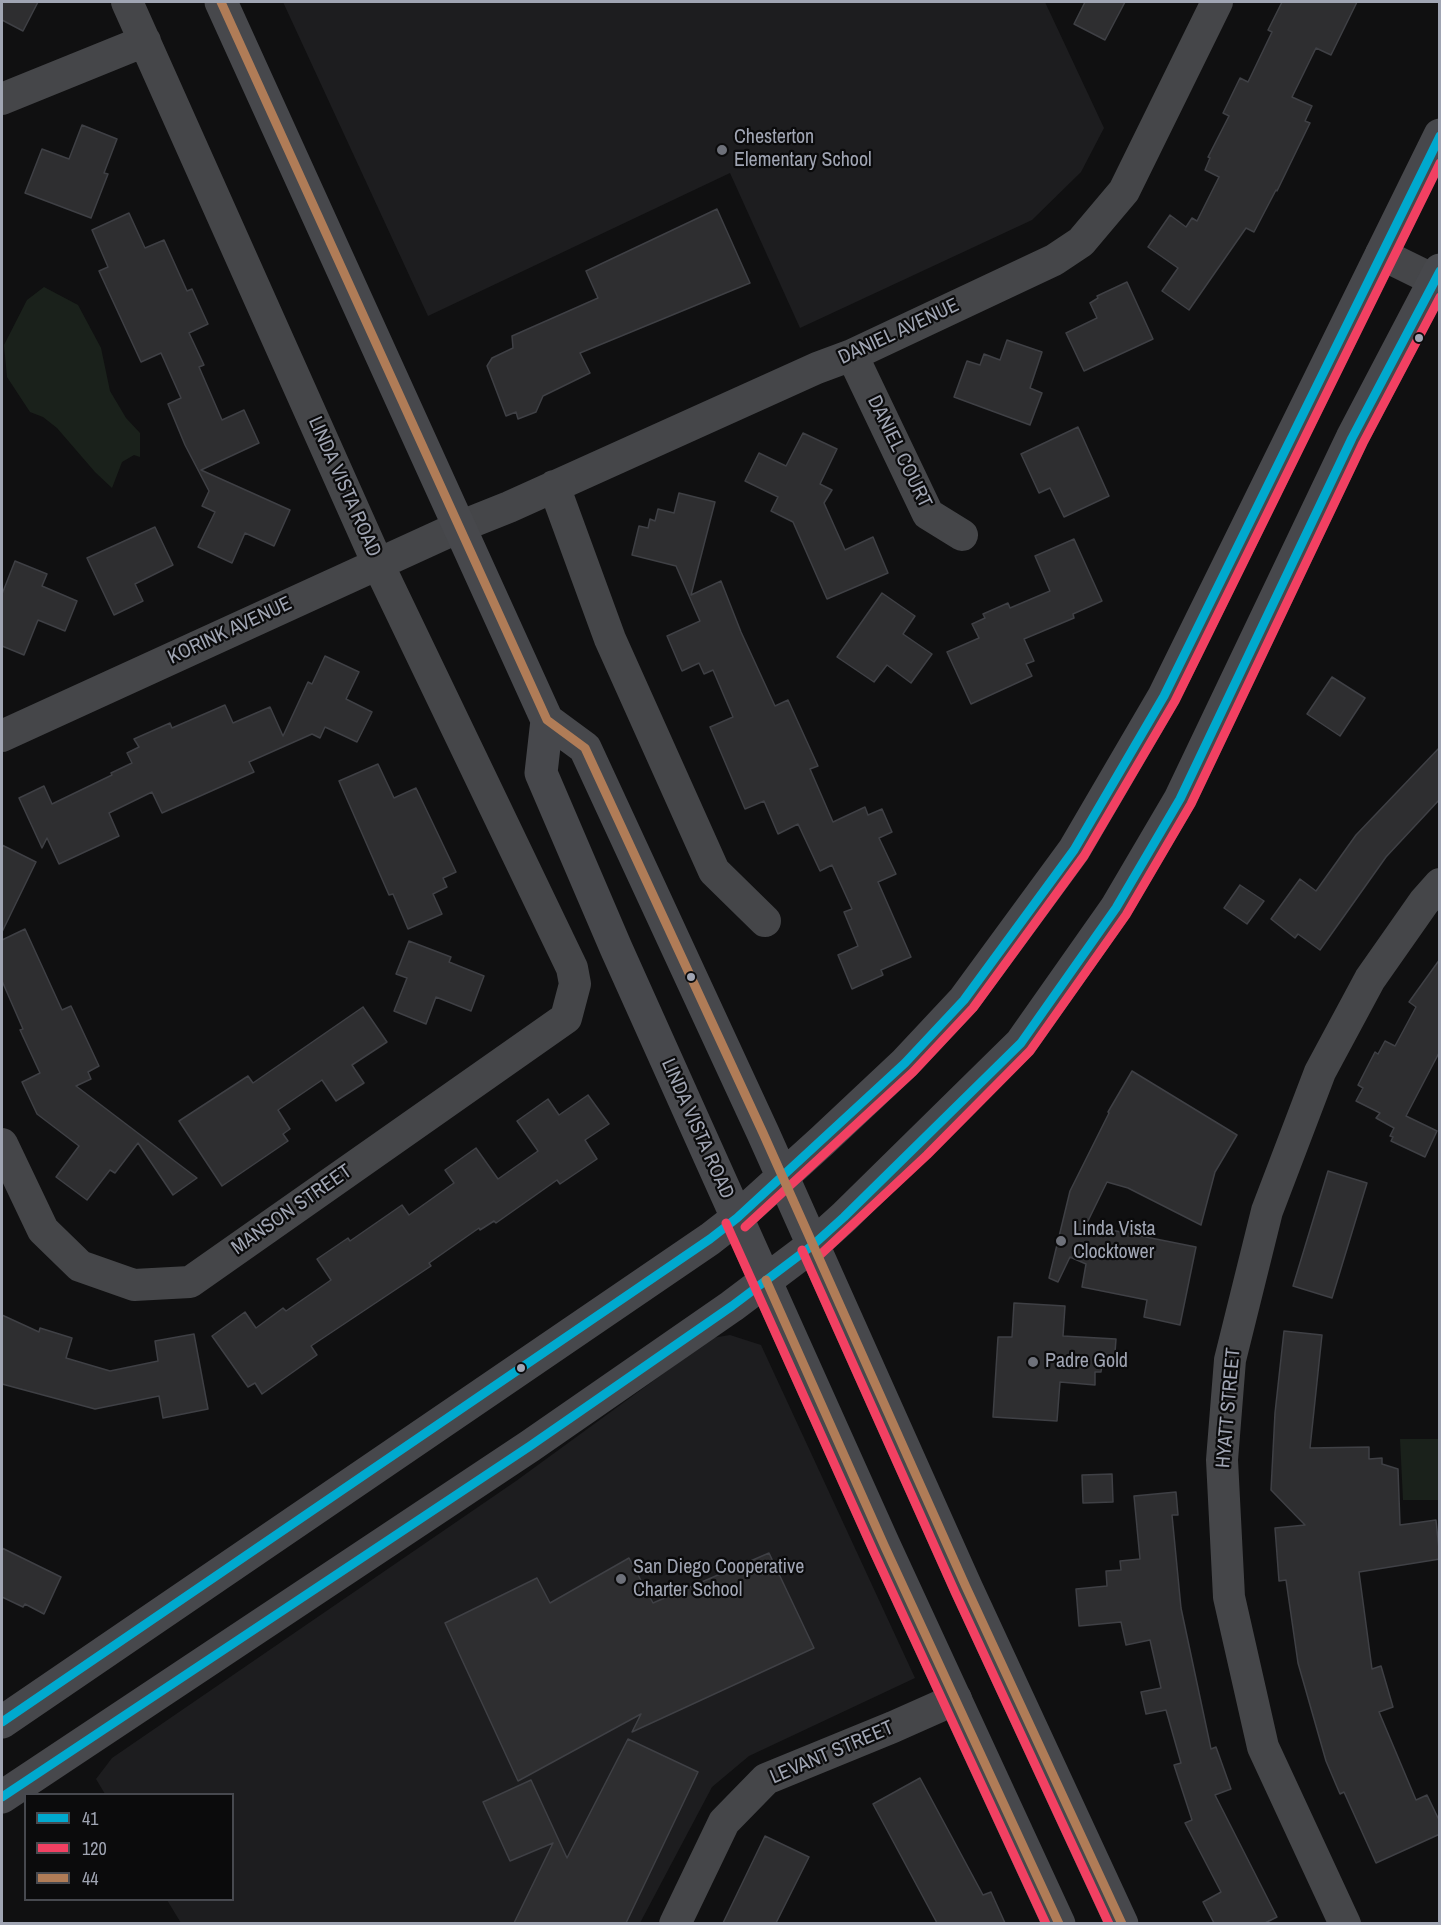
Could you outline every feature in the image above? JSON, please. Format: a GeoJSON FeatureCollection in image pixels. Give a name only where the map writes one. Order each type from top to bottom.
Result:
{"type":"FeatureCollection","features":[{"type":"Feature","properties":{"kind":"main road"},"geometry":{"type":"LineString","coordinates":[[221,2],[547,720],[585,748],[813,1245],[966,1587],[1122,1923]]}},
{"type":"Feature","properties":{"kind":"main road"},"geometry":{"type":"LineString","coordinates":[[2,1722],[710,1239],[782,1178],[905,1063],[964,1000],[1074,850],[1164,696],[1440,135]]}},
{"type":"Feature","properties":{"kind":"main road"},"geometry":{"type":"LineString","coordinates":[[2,1797],[530,1446],[671,1350],[766,1280],[813,1245],[918,1147],[1022,1043],[1116,908],[1180,799],[1352,438],[1438,277]]}},
{"type":"Feature","properties":{"kind":"main road","name":"LINDA VISTA ROAD"},"geometry":{"type":"LineString","coordinates":[[547,720],[541,773],[621,958],[884,1545],[1059,1923]]}},
{"type":"Feature","properties":{"kind":"street","name":"LINDA VISTA ROAD"},"geometry":{"type":"LineString","coordinates":[[127,2],[378,564],[572,968]]}},
{"type":"Feature","properties":{"kind":"street","name":"DANIEL AVENUE"},"geometry":{"type":"LineString","coordinates":[[459,527],[817,368],[852,355],[1054,260],[1081,242],[1124,191],[1217,2]]}},
{"type":"Feature","properties":{"kind":"street"},"geometry":{"type":"LineString","coordinates":[[2,99],[145,41]]}},
{"type":"Feature","properties":{"kind":"street"},"geometry":{"type":"LineString","coordinates":[[1381,254],[1438,277]]}},
{"type":"Feature","properties":{"kind":"street","name":"DANIEL COURT"},"geometry":{"type":"LineString","coordinates":[[852,355],[928,514],[962,535]]}},
{"type":"Feature","properties":{"kind":"street"},"geometry":{"type":"LineString","coordinates":[[554,486],[610,639],[714,872],[765,921]]}},
{"type":"Feature","properties":{"kind":"street","name":"KORINK AVENUE"},"geometry":{"type":"LineString","coordinates":[[2,735],[459,527]]}},
{"type":"Feature","properties":{"kind":"street","name":"HYATT STREET"},"geometry":{"type":"LineString","coordinates":[[1345,1923],[1263,1747],[1229,1597],[1222,1460],[1230,1360],[1267,1211],[1320,1072],[1370,979],[1424,902],[1440,884]]}},
{"type":"Feature","properties":{"kind":"street","name":"MANSON STREET"},"geometry":{"type":"LineString","coordinates":[[2,1144],[43,1230],[80,1266],[134,1285],[190,1282],[566,1018],[575,984],[572,968]]}},
{"type":"Feature","properties":{"kind":"street","name":"LEVANT STREET"},"geometry":{"type":"LineString","coordinates":[[675,1923],[724,1822],[766,1779],[956,1699]]}},
{"type":"Feature","properties":{"kind":"shaded area","name":"Chesterton Elementary School"},"geometry":{"type":"Polygon","coordinates":[[[283,2],[1045,2],[1104,128],[1081,172],[1032,220],[800,328],[730,173],[428,316],[283,2]]]}},
{"type":"Feature","properties":{"kind":"shaded area"},"geometry":{"type":"Polygon","coordinates":[[[44,287],[78,305],[101,348],[110,391],[126,418],[140,433],[140,457],[134,455],[122,462],[112,488],[57,428],[43,417],[30,412],[7,377],[4,345],[27,300],[44,287]]]}},
{"type":"Feature","properties":{"kind":"shaded area","name":"San Diego Cooperative Charter School"},"geometry":{"type":"Polygon","coordinates":[[[730,1335],[761,1345],[915,1678],[749,1756],[712,1787],[640,1923],[181,1923],[168,1901],[234,1901],[234,1793],[104,1793],[96,1779],[112,1758],[516,1481],[712,1338],[730,1335]]]}},
{"type":"Feature","properties":{"kind":"shaded area"},"geometry":{"type":"Polygon","coordinates":[[[1400,1439],[1439,1439],[1439,1500],[1403,1500],[1400,1439]]]}},
{"type":"Feature","properties":{"kind":"building"},"geometry":{"type":"Polygon","coordinates":[[[2,2],[38,2],[23,31],[2,20],[2,2]]]}},
{"type":"Feature","properties":{"kind":"building"},"geometry":{"type":"Polygon","coordinates":[[[1085,2],[1125,2],[1105,40],[1074,24],[1085,2]]]}},
{"type":"Feature","properties":{"kind":"building"},"geometry":{"type":"Polygon","coordinates":[[[1282,2],[1357,2],[1331,55],[1316,48],[1292,97],[1312,106],[1305,121],[1310,123],[1277,191],[1254,232],[1246,228],[1189,310],[1162,291],[1178,268],[1148,247],[1170,215],[1186,227],[1192,218],[1197,221],[1219,177],[1205,170],[1210,158],[1208,157],[1229,116],[1223,113],[1240,78],[1248,82],[1272,32],[1268,30],[1282,2]]]}},
{"type":"Feature","properties":{"kind":"building"},"geometry":{"type":"Polygon","coordinates":[[[82,125],[117,139],[104,173],[108,174],[91,218],[25,193],[42,149],[69,159],[82,125]]]}},
{"type":"Feature","properties":{"kind":"building"},"geometry":{"type":"Polygon","coordinates":[[[717,209],[750,283],[580,353],[590,373],[543,396],[536,412],[518,419],[516,412],[506,416],[487,366],[492,358],[513,348],[512,336],[598,298],[586,271],[717,209]]]}},
{"type":"Feature","properties":{"kind":"building"},"geometry":{"type":"Polygon","coordinates":[[[129,213],[145,248],[164,240],[187,291],[192,289],[208,324],[189,333],[204,365],[199,367],[222,420],[244,410],[259,443],[201,470],[290,510],[274,546],[245,533],[232,563],[198,547],[215,512],[202,506],[209,491],[185,445],[168,404],[181,398],[161,353],[141,362],[99,271],[108,267],[92,230],[129,213]]]}},
{"type":"Feature","properties":{"kind":"building"},"geometry":{"type":"Polygon","coordinates":[[[1127,282],[1153,339],[1084,371],[1066,333],[1097,318],[1090,303],[1098,298],[1097,296],[1127,282]]]}},
{"type":"Feature","properties":{"kind":"building"},"geometry":{"type":"Polygon","coordinates":[[[1007,340],[1042,352],[1030,388],[1042,393],[1030,425],[954,397],[967,361],[980,365],[984,354],[1000,360],[1007,340]]]}},
{"type":"Feature","properties":{"kind":"building"},"geometry":{"type":"Polygon","coordinates":[[[1078,427],[1109,496],[1064,517],[1050,488],[1039,493],[1021,454],[1078,427]]]}},
{"type":"Feature","properties":{"kind":"building"},"geometry":{"type":"Polygon","coordinates":[[[803,433],[837,449],[820,484],[832,490],[824,503],[845,550],[873,537],[888,573],[827,599],[793,522],[771,511],[778,497],[745,481],[759,453],[786,466],[803,433]]]}},
{"type":"Feature","properties":{"kind":"building"},"geometry":{"type":"Polygon","coordinates":[[[679,493],[715,502],[691,595],[721,581],[741,632],[775,706],[788,700],[818,766],[810,769],[833,822],[865,807],[868,815],[882,809],[892,832],[879,838],[896,874],[878,882],[911,957],[881,970],[883,975],[852,989],[838,955],[858,946],[844,912],[852,909],[832,865],[820,871],[798,824],[778,834],[764,801],[745,809],[710,727],[733,717],[713,670],[704,674],[699,663],[682,671],[667,636],[700,621],[676,566],[632,555],[639,526],[648,528],[650,519],[655,521],[658,509],[674,513],[679,493]]]}},
{"type":"Feature","properties":{"kind":"building"},"geometry":{"type":"Polygon","coordinates":[[[155,527],[173,565],[135,584],[143,601],[114,615],[87,558],[155,527]]]}},
{"type":"Feature","properties":{"kind":"building"},"geometry":{"type":"Polygon","coordinates":[[[1074,539],[1102,601],[1073,614],[1074,618],[1024,639],[1034,661],[1026,664],[1032,676],[971,704],[947,652],[979,638],[972,624],[985,618],[983,614],[1008,603],[1010,608],[1050,591],[1035,556],[1074,539]]]}},
{"type":"Feature","properties":{"kind":"building"},"geometry":{"type":"Polygon","coordinates":[[[15,561],[47,574],[42,586],[77,601],[65,631],[38,620],[24,655],[2,646],[2,594],[15,561]]]}},
{"type":"Feature","properties":{"kind":"building"},"geometry":{"type":"Polygon","coordinates":[[[882,593],[915,616],[903,634],[932,654],[911,683],[887,665],[874,682],[837,657],[882,593]]]}},
{"type":"Feature","properties":{"kind":"building"},"geometry":{"type":"Polygon","coordinates":[[[325,656],[359,672],[346,699],[372,712],[357,742],[325,727],[320,738],[312,734],[249,762],[254,772],[162,813],[152,792],[109,813],[119,836],[59,864],[47,838],[42,848],[19,798],[44,786],[52,804],[132,763],[127,753],[139,747],[134,739],[170,723],[172,728],[225,705],[233,723],[270,707],[283,736],[308,682],[312,684],[325,656]]]}},
{"type":"Feature","properties":{"kind":"building"},"geometry":{"type":"Polygon","coordinates":[[[1332,677],[1365,698],[1340,736],[1307,714],[1332,677]]]}},
{"type":"Feature","properties":{"kind":"building"},"geometry":{"type":"Polygon","coordinates":[[[1440,747],[1440,799],[1386,857],[1320,950],[1298,934],[1295,938],[1271,919],[1300,879],[1316,891],[1356,835],[1440,747]]]}},
{"type":"Feature","properties":{"kind":"building"},"geometry":{"type":"Polygon","coordinates":[[[378,764],[394,798],[416,788],[456,872],[443,878],[447,887],[433,894],[442,914],[408,929],[393,894],[389,895],[339,781],[378,764]]]}},
{"type":"Feature","properties":{"kind":"building"},"geometry":{"type":"Polygon","coordinates":[[[2,845],[36,862],[2,932],[2,845]]]}},
{"type":"Feature","properties":{"kind":"building"},"geometry":{"type":"Polygon","coordinates":[[[1240,885],[1264,901],[1247,924],[1224,908],[1240,885]]]}},
{"type":"Feature","properties":{"kind":"building"},"geometry":{"type":"Polygon","coordinates":[[[25,929],[62,1010],[71,1006],[99,1066],[88,1072],[91,1079],[76,1086],[197,1178],[173,1195],[138,1143],[115,1173],[110,1170],[87,1200],[56,1177],[79,1146],[37,1114],[22,1082],[40,1073],[20,1030],[23,1029],[2,981],[2,940],[25,929]]]}},
{"type":"Feature","properties":{"kind":"building"},"geometry":{"type":"Polygon","coordinates":[[[409,941],[451,957],[449,962],[484,976],[471,1011],[436,997],[426,1024],[394,1011],[407,978],[396,974],[409,941]]]}},
{"type":"Feature","properties":{"kind":"building"},"geometry":{"type":"Polygon","coordinates":[[[1440,959],[1440,1051],[1406,1116],[1437,1131],[1425,1157],[1391,1141],[1393,1137],[1390,1136],[1394,1128],[1376,1118],[1380,1113],[1356,1101],[1363,1088],[1358,1085],[1375,1052],[1378,1054],[1385,1041],[1395,1046],[1416,1007],[1409,1002],[1440,959]]]}},
{"type":"Feature","properties":{"kind":"building"},"geometry":{"type":"Polygon","coordinates":[[[363,1007],[387,1042],[352,1065],[364,1083],[336,1101],[322,1080],[278,1110],[290,1129],[283,1134],[288,1141],[222,1186],[179,1121],[248,1076],[253,1083],[363,1007]]]}},
{"type":"Feature","properties":{"kind":"building"},"geometry":{"type":"Polygon","coordinates":[[[1132,1071],[1237,1135],[1215,1172],[1201,1225],[1128,1188],[1107,1182],[1086,1225],[1196,1247],[1180,1325],[1144,1317],[1147,1300],[1082,1287],[1086,1264],[1070,1257],[1058,1282],[1049,1278],[1070,1191],[1108,1112],[1132,1071]]]}},
{"type":"Feature","properties":{"kind":"building"},"geometry":{"type":"Polygon","coordinates":[[[588,1095],[609,1124],[585,1140],[597,1159],[560,1184],[557,1180],[496,1223],[494,1221],[480,1230],[479,1228],[429,1263],[431,1266],[311,1346],[317,1355],[262,1394],[255,1383],[248,1387],[212,1336],[245,1312],[256,1328],[283,1308],[286,1311],[331,1280],[317,1259],[348,1238],[350,1241],[402,1205],[409,1215],[454,1183],[445,1170],[476,1148],[498,1179],[538,1151],[517,1121],[548,1099],[559,1115],[588,1095]]]}},
{"type":"Feature","properties":{"kind":"building"},"geometry":{"type":"Polygon","coordinates":[[[1328,1171],[1367,1183],[1332,1298],[1293,1286],[1328,1171]]]}},
{"type":"Feature","properties":{"kind":"building"},"geometry":{"type":"Polygon","coordinates":[[[1014,1303],[1065,1306],[1063,1336],[1116,1339],[1114,1366],[1102,1365],[1101,1372],[1095,1372],[1095,1385],[1060,1382],[1057,1421],[993,1417],[998,1337],[1012,1337],[1014,1303]]]}},
{"type":"Feature","properties":{"kind":"building"},"geometry":{"type":"Polygon","coordinates":[[[2,1315],[39,1332],[40,1328],[72,1338],[66,1358],[110,1371],[158,1361],[155,1341],[194,1334],[208,1409],[163,1418],[159,1396],[95,1409],[2,1384],[2,1315]]]}},
{"type":"Feature","properties":{"kind":"building"},"geometry":{"type":"Polygon","coordinates":[[[1284,1331],[1322,1335],[1310,1448],[1369,1447],[1369,1459],[1382,1458],[1382,1464],[1398,1469],[1400,1525],[1436,1520],[1440,1559],[1359,1572],[1372,1669],[1381,1666],[1393,1707],[1379,1712],[1416,1800],[1427,1795],[1440,1822],[1440,1834],[1376,1863],[1344,1792],[1340,1794],[1326,1761],[1298,1663],[1286,1580],[1279,1581],[1275,1528],[1305,1525],[1271,1490],[1275,1413],[1284,1331]]]}},
{"type":"Feature","properties":{"kind":"building"},"geometry":{"type":"Polygon","coordinates":[[[1112,1474],[1113,1502],[1083,1503],[1082,1475],[1112,1474]]]}},
{"type":"Feature","properties":{"kind":"building"},"geometry":{"type":"Polygon","coordinates":[[[1176,1492],[1178,1515],[1172,1515],[1181,1608],[1211,1749],[1216,1747],[1231,1789],[1215,1795],[1277,1917],[1265,1923],[1214,1923],[1203,1902],[1221,1892],[1185,1823],[1192,1820],[1174,1765],[1181,1763],[1166,1710],[1146,1714],[1141,1692],[1161,1688],[1150,1640],[1126,1645],[1121,1622],[1079,1626],[1076,1589],[1107,1586],[1106,1571],[1121,1570],[1120,1561],[1140,1559],[1134,1496],[1176,1492]]]}},
{"type":"Feature","properties":{"kind":"building"},"geometry":{"type":"Polygon","coordinates":[[[2,1548],[61,1577],[44,1614],[25,1604],[23,1607],[2,1597],[2,1548]]]}},
{"type":"Feature","properties":{"kind":"building"},"geometry":{"type":"Polygon","coordinates":[[[769,1553],[814,1648],[632,1732],[641,1714],[518,1781],[445,1623],[537,1578],[550,1603],[629,1558],[653,1603],[769,1553]]]}},
{"type":"Feature","properties":{"kind":"building"},"geometry":{"type":"Polygon","coordinates":[[[628,1739],[698,1772],[626,1923],[514,1923],[553,1843],[510,1861],[483,1802],[531,1780],[567,1858],[628,1739]]]}},
{"type":"Feature","properties":{"kind":"building"},"geometry":{"type":"Polygon","coordinates":[[[920,1778],[983,1895],[991,1892],[1005,1923],[937,1923],[873,1804],[920,1778]]]}},
{"type":"Feature","properties":{"kind":"building"},"geometry":{"type":"Polygon","coordinates":[[[765,1836],[809,1857],[776,1923],[723,1923],[765,1836]]]}},
{"type":"Feature","properties":{"kind":"transit line","name":"44"},"geometry":{"type":"LineString","coordinates":[[221,2],[547,720],[585,748],[763,1133],[966,1587],[1122,1924]]}},
{"type":"Feature","properties":{"kind":"transit line","name":"41"},"geometry":{"type":"LineString","coordinates":[[2,1722],[710,1239],[737,1218],[905,1063],[964,1000],[1074,850],[1164,696],[1440,136]]}},
{"type":"Feature","properties":{"kind":"transit line","name":"120"},"geometry":{"type":"LineString","coordinates":[[745,1227],[913,1072],[973,1008],[1084,856],[1175,701],[1440,163]]}},
{"type":"Feature","properties":{"kind":"transit line","name":"41"},"geometry":{"type":"LineString","coordinates":[[2,1797],[530,1446],[732,1306],[813,1245],[844,1217],[1021,1043],[1116,908],[1180,799],[1352,438],[1440,271]]}},
{"type":"Feature","properties":{"kind":"transit line","name":"120"},"geometry":{"type":"LineString","coordinates":[[821,1254],[927,1155],[1030,1051],[1126,915],[1191,804],[1363,443],[1440,297]]}},
{"type":"Feature","properties":{"kind":"transit line","name":"120"},"geometry":{"type":"LineString","coordinates":[[726,1223],[873,1550],[1046,1924]]}},
{"type":"Feature","properties":{"kind":"transit line","name":"120"},"geometry":{"type":"LineString","coordinates":[[802,1250],[955,1592],[1109,1924]]}},
{"type":"Feature","properties":{"kind":"transit line","name":"44"},"geometry":{"type":"LineString","coordinates":[[766,1280],[884,1545],[1059,1924]]}},
{"type":"Feature","properties":{"kind":"place","name":"Chesterton Elementary School"},"geometry":{"type":"Point","coordinates":[722,150]}},
{"type":"Feature","properties":{"kind":"place","name":"Linda Vista Clocktower"},"geometry":{"type":"Point","coordinates":[1061,1241]}},
{"type":"Feature","properties":{"kind":"place","name":"Padre Gold"},"geometry":{"type":"Point","coordinates":[1033,1362]}},
{"type":"Feature","properties":{"kind":"place","name":"San Diego Cooperative Charter School"},"geometry":{"type":"Point","coordinates":[621,1579]}}]}
